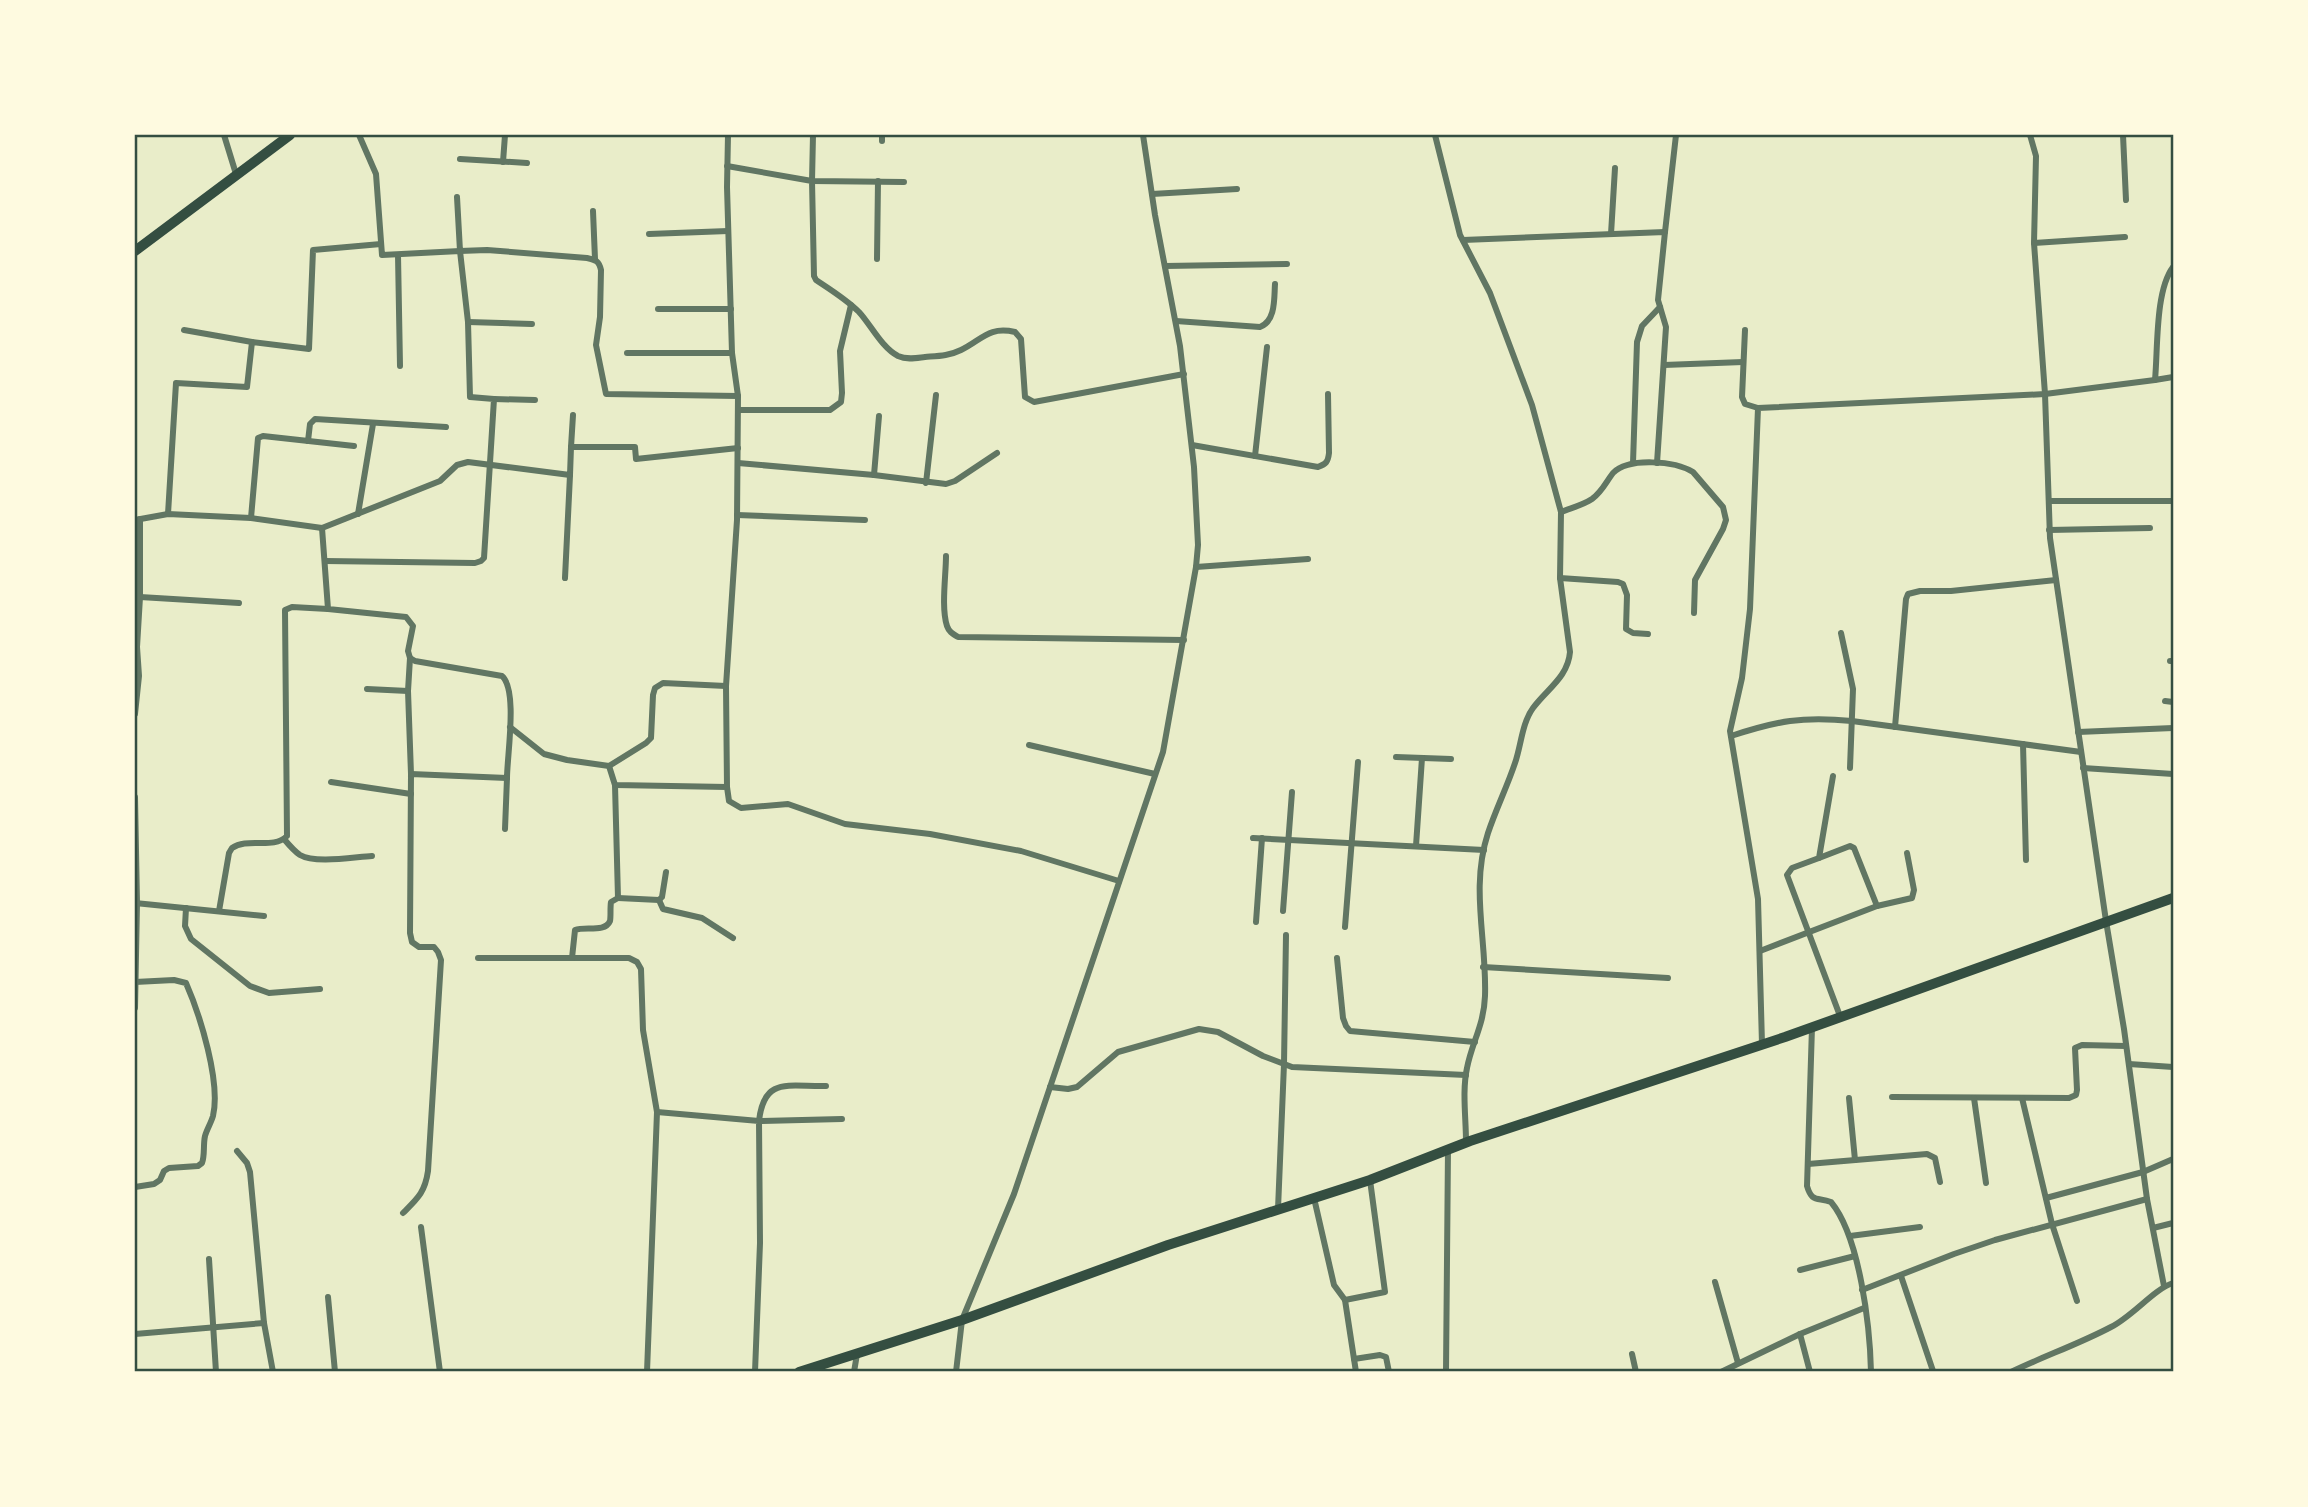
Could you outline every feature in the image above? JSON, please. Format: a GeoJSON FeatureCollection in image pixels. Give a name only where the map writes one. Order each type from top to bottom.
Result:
{"type":"FeatureCollection","features":[{"type":"Feature","properties":{"kind":"highway"},"geometry":{"type":"LineString","coordinates":[[135,251],[290,135]]}},
{"type":"Feature","properties":{"kind":"main road"},"geometry":{"type":"LineString","coordinates":[[799,1372],[962,1320],[1168,1245],[1370,1180],[1466,1142],[1762,1044],[2173,898]]}},
{"type":"Feature","properties":{"kind":"street"},"geometry":{"type":"LineString","coordinates":[[225,135],[236,174]]}},
{"type":"Feature","properties":{"kind":"street"},"geometry":{"type":"LineString","coordinates":[[359,135],[376,174],[382,256],[506,251],[595,259]]}},
{"type":"Feature","properties":{"kind":"street"},"geometry":{"type":"LineString","coordinates":[[503,162],[505,135]]}},
{"type":"Feature","properties":{"kind":"street"},"geometry":{"type":"LineString","coordinates":[[727,135],[732,353],[738,397],[737,515],[726,686],[729,802],[741,808],[788,804],[845,824],[930,834],[1021,851],[1118,881]]}},
{"type":"Feature","properties":{"kind":"street"},"geometry":{"type":"LineString","coordinates":[[813,135],[814,276],[851,304],[887,346],[901,357],[909,359],[947,355],[964,349],[984,334],[1015,332],[1021,339],[1025,397],[1034,402],[1184,374]]}},
{"type":"Feature","properties":{"kind":"street"},"geometry":{"type":"LineString","coordinates":[[956,1372],[962,1320],[1014,1194],[1163,752],[1196,567],[1198,545],[1192,445],[1184,374],[1143,135]]}},
{"type":"Feature","properties":{"kind":"street"},"geometry":{"type":"LineString","coordinates":[[1435,135],[1463,240],[1490,293],[1532,405],[1561,512],[1560,578],[1570,652],[1569,663],[1563,674],[1532,708],[1527,718],[1515,762],[1483,850],[1479,899],[1484,1012],[1466,1074],[1466,1142]]}},
{"type":"Feature","properties":{"kind":"street"},"geometry":{"type":"LineString","coordinates":[[1657,463],[1665,320],[1658,300],[1676,135]]}},
{"type":"Feature","properties":{"kind":"street"},"geometry":{"type":"LineString","coordinates":[[2030,135],[2036,156],[2034,243],[2045,394],[2049,530],[2147,1199],[2164,1286]]}},
{"type":"Feature","properties":{"kind":"street"},"geometry":{"type":"LineString","coordinates":[[2123,135],[2126,200]]}},
{"type":"Feature","properties":{"kind":"street"},"geometry":{"type":"LineString","coordinates":[[460,159],[527,163]]}},
{"type":"Feature","properties":{"kind":"street"},"geometry":{"type":"LineString","coordinates":[[727,166],[812,181],[904,181]]}},
{"type":"Feature","properties":{"kind":"street"},"geometry":{"type":"LineString","coordinates":[[1611,234],[1615,169]]}},
{"type":"Feature","properties":{"kind":"street"},"geometry":{"type":"LineString","coordinates":[[877,259],[878,181]]}},
{"type":"Feature","properties":{"kind":"street"},"geometry":{"type":"LineString","coordinates":[[1152,194],[1237,189]]}},
{"type":"Feature","properties":{"kind":"street"},"geometry":{"type":"LineString","coordinates":[[457,197],[470,397],[535,400]]}},
{"type":"Feature","properties":{"kind":"street"},"geometry":{"type":"LineString","coordinates":[[593,211],[595,259],[601,270],[600,317],[596,345],[606,394],[738,397]]}},
{"type":"Feature","properties":{"kind":"street"},"geometry":{"type":"LineString","coordinates":[[649,234],[728,231]]}},
{"type":"Feature","properties":{"kind":"street"},"geometry":{"type":"LineString","coordinates":[[1463,240],[1665,232]]}},
{"type":"Feature","properties":{"kind":"street"},"geometry":{"type":"LineString","coordinates":[[2034,243],[2125,237]]}},
{"type":"Feature","properties":{"kind":"street"},"geometry":{"type":"LineString","coordinates":[[184,330],[309,349],[313,250],[380,244]]}},
{"type":"Feature","properties":{"kind":"street"},"geometry":{"type":"LineString","coordinates":[[398,255],[400,366]]}},
{"type":"Feature","properties":{"kind":"street"},"geometry":{"type":"LineString","coordinates":[[1165,266],[1287,264]]}},
{"type":"Feature","properties":{"kind":"street"},"geometry":{"type":"LineString","coordinates":[[2155,380],[2162,295],[2167,275],[2173,267]]}},
{"type":"Feature","properties":{"kind":"street"},"geometry":{"type":"LineString","coordinates":[[1176,321],[1260,327],[1271,317],[1275,284]]}},
{"type":"Feature","properties":{"kind":"street"},"geometry":{"type":"LineString","coordinates":[[738,410],[830,410],[837,406],[841,402],[842,393],[840,351],[851,304]]}},
{"type":"Feature","properties":{"kind":"street"},"geometry":{"type":"LineString","coordinates":[[1633,463],[1637,342],[1642,326],[1660,307]]}},
{"type":"Feature","properties":{"kind":"street"},"geometry":{"type":"LineString","coordinates":[[658,309],[731,309]]}},
{"type":"Feature","properties":{"kind":"street"},"geometry":{"type":"LineString","coordinates":[[467,322],[532,324]]}},
{"type":"Feature","properties":{"kind":"street"},"geometry":{"type":"LineString","coordinates":[[1745,330],[1742,401],[1758,408],[2045,394],[2173,377]]}},
{"type":"Feature","properties":{"kind":"street"},"geometry":{"type":"LineString","coordinates":[[168,514],[176,383],[247,387],[252,342]]}},
{"type":"Feature","properties":{"kind":"street"},"geometry":{"type":"LineString","coordinates":[[1255,456],[1267,347]]}},
{"type":"Feature","properties":{"kind":"street"},"geometry":{"type":"LineString","coordinates":[[626,353],[732,353]]}},
{"type":"Feature","properties":{"kind":"street"},"geometry":{"type":"LineString","coordinates":[[1664,365],[1743,362]]}},
{"type":"Feature","properties":{"kind":"street"},"geometry":{"type":"LineString","coordinates":[[1192,445],[1318,467],[1325,465],[1329,453],[1328,394]]}},
{"type":"Feature","properties":{"kind":"street"},"geometry":{"type":"LineString","coordinates":[[926,482],[936,395]]}},
{"type":"Feature","properties":{"kind":"street"},"geometry":{"type":"LineString","coordinates":[[325,561],[481,561],[484,558],[494,398]]}},
{"type":"Feature","properties":{"kind":"street"},"geometry":{"type":"LineString","coordinates":[[1758,408],[1750,609],[1742,678],[1730,731],[1758,899],[1762,1044]]}},
{"type":"Feature","properties":{"kind":"street"},"geometry":{"type":"LineString","coordinates":[[565,578],[573,415]]}},
{"type":"Feature","properties":{"kind":"street"},"geometry":{"type":"LineString","coordinates":[[874,475],[879,416]]}},
{"type":"Feature","properties":{"kind":"street"},"geometry":{"type":"LineString","coordinates":[[308,441],[312,420],[446,427]]}},
{"type":"Feature","properties":{"kind":"street"},"geometry":{"type":"LineString","coordinates":[[358,514],[373,424]]}},
{"type":"Feature","properties":{"kind":"street"},"geometry":{"type":"LineString","coordinates":[[251,518],[258,438],[263,436],[354,446]]}},
{"type":"Feature","properties":{"kind":"street"},"geometry":{"type":"LineString","coordinates":[[571,447],[635,447],[636,459],[738,448]]}},
{"type":"Feature","properties":{"kind":"street"},"geometry":{"type":"LineString","coordinates":[[738,463],[946,484],[955,481],[997,453]]}},
{"type":"Feature","properties":{"kind":"street"},"geometry":{"type":"LineString","coordinates":[[135,714],[140,597],[137,519],[168,514],[251,518],[322,528],[440,481],[457,465],[468,462],[570,475]]}},
{"type":"Feature","properties":{"kind":"street"},"geometry":{"type":"LineString","coordinates":[[1561,512],[1589,501],[1598,494],[1614,472],[1633,463],[1657,463],[1687,468],[1693,472],[1725,513],[1723,529],[1695,580],[1694,612]]}},
{"type":"Feature","properties":{"kind":"street"},"geometry":{"type":"LineString","coordinates":[[2049,501],[2173,501]]}},
{"type":"Feature","properties":{"kind":"street"},"geometry":{"type":"LineString","coordinates":[[737,515],[865,520]]}},
{"type":"Feature","properties":{"kind":"street"},"geometry":{"type":"LineString","coordinates":[[322,528],[328,609]]}},
{"type":"Feature","properties":{"kind":"street"},"geometry":{"type":"LineString","coordinates":[[2049,530],[2150,528]]}},
{"type":"Feature","properties":{"kind":"street"},"geometry":{"type":"LineString","coordinates":[[946,556],[945,617],[947,627],[958,637],[1184,640]]}},
{"type":"Feature","properties":{"kind":"street"},"geometry":{"type":"LineString","coordinates":[[1196,567],[1308,559]]}},
{"type":"Feature","properties":{"kind":"street"},"geometry":{"type":"LineString","coordinates":[[1560,578],[1623,584],[1627,594],[1626,629],[1633,633],[1648,634]]}},
{"type":"Feature","properties":{"kind":"street"},"geometry":{"type":"LineString","coordinates":[[1895,727],[1906,599],[1909,594],[2056,580]]}},
{"type":"Feature","properties":{"kind":"street"},"geometry":{"type":"LineString","coordinates":[[140,597],[239,603]]}},
{"type":"Feature","properties":{"kind":"street"},"geometry":{"type":"LineString","coordinates":[[219,911],[232,848],[246,843],[278,842],[284,839],[288,830],[285,610],[292,607],[328,609],[406,617],[413,626],[408,652],[411,774],[410,933],[412,942],[419,947],[434,947],[441,960],[428,1171],[421,1195],[403,1213]]}},
{"type":"Feature","properties":{"kind":"street"},"geometry":{"type":"LineString","coordinates":[[1841,633],[1852,680],[1850,768]]}},
{"type":"Feature","properties":{"kind":"street"},"geometry":{"type":"LineString","coordinates":[[410,658],[502,676],[509,687],[510,727],[505,829]]}},
{"type":"Feature","properties":{"kind":"street"},"geometry":{"type":"LineString","coordinates":[[510,727],[544,754],[610,766],[652,738],[655,688],[663,683],[726,686]]}},
{"type":"Feature","properties":{"kind":"street"},"geometry":{"type":"LineString","coordinates":[[366,689],[408,691]]}},
{"type":"Feature","properties":{"kind":"street"},"geometry":{"type":"LineString","coordinates":[[2165,701],[2173,702]]}},
{"type":"Feature","properties":{"kind":"street"},"geometry":{"type":"LineString","coordinates":[[1731,736],[1772,723],[1815,718],[1852,720],[2081,752]]}},
{"type":"Feature","properties":{"kind":"street"},"geometry":{"type":"LineString","coordinates":[[2078,732],[2173,728]]}},
{"type":"Feature","properties":{"kind":"street"},"geometry":{"type":"LineString","coordinates":[[2023,744],[2026,860]]}},
{"type":"Feature","properties":{"kind":"street"},"geometry":{"type":"LineString","coordinates":[[1029,745],[1155,774]]}},
{"type":"Feature","properties":{"kind":"street"},"geometry":{"type":"LineString","coordinates":[[1396,757],[1451,759]]}},
{"type":"Feature","properties":{"kind":"street"},"geometry":{"type":"LineString","coordinates":[[1416,846],[1422,758]]}},
{"type":"Feature","properties":{"kind":"street"},"geometry":{"type":"LineString","coordinates":[[1345,927],[1358,762]]}},
{"type":"Feature","properties":{"kind":"street"},"geometry":{"type":"LineString","coordinates":[[610,766],[615,785],[618,898]]}},
{"type":"Feature","properties":{"kind":"street"},"geometry":{"type":"LineString","coordinates":[[2084,768],[2173,774]]}},
{"type":"Feature","properties":{"kind":"street"},"geometry":{"type":"LineString","coordinates":[[411,774],[507,778]]}},
{"type":"Feature","properties":{"kind":"street"},"geometry":{"type":"LineString","coordinates":[[1819,858],[1833,776]]}},
{"type":"Feature","properties":{"kind":"street"},"geometry":{"type":"LineString","coordinates":[[331,782],[411,794]]}},
{"type":"Feature","properties":{"kind":"street"},"geometry":{"type":"LineString","coordinates":[[615,785],[727,787]]}},
{"type":"Feature","properties":{"kind":"street"},"geometry":{"type":"LineString","coordinates":[[1283,911],[1292,792]]}},
{"type":"Feature","properties":{"kind":"street"},"geometry":{"type":"LineString","coordinates":[[135,797],[135,1008]]}},
{"type":"Feature","properties":{"kind":"street"},"geometry":{"type":"LineString","coordinates":[[1253,838],[1483,850]]}},
{"type":"Feature","properties":{"kind":"street"},"geometry":{"type":"LineString","coordinates":[[1256,922],[1262,838]]}},
{"type":"Feature","properties":{"kind":"street"},"geometry":{"type":"LineString","coordinates":[[284,839],[298,854],[305,857],[372,856]]}},
{"type":"Feature","properties":{"kind":"street"},"geometry":{"type":"LineString","coordinates":[[1840,1016],[1787,875],[1792,868],[1850,846],[1854,848],[1877,906]]}},
{"type":"Feature","properties":{"kind":"street"},"geometry":{"type":"LineString","coordinates":[[1760,951],[1877,906],[1908,901],[1914,890],[1907,853]]}},
{"type":"Feature","properties":{"kind":"street"},"geometry":{"type":"LineString","coordinates":[[666,872],[660,900],[663,909],[702,918],[733,938]]}},
{"type":"Feature","properties":{"kind":"street"},"geometry":{"type":"LineString","coordinates":[[572,958],[575,930],[603,928],[607,925],[610,921],[611,902],[618,898],[660,900]]}},
{"type":"Feature","properties":{"kind":"street"},"geometry":{"type":"LineString","coordinates":[[136,903],[264,916]]}},
{"type":"Feature","properties":{"kind":"street"},"geometry":{"type":"LineString","coordinates":[[186,908],[185,926],[191,939],[250,986],[269,993],[320,989]]}},
{"type":"Feature","properties":{"kind":"street"},"geometry":{"type":"LineString","coordinates":[[1278,1209],[1286,935]]}},
{"type":"Feature","properties":{"kind":"street"},"geometry":{"type":"LineString","coordinates":[[478,957],[629,958],[637,962],[640,969],[643,1030],[657,1112],[647,1372]]}},
{"type":"Feature","properties":{"kind":"street"},"geometry":{"type":"LineString","coordinates":[[1337,958],[1343,1018],[1350,1031],[1475,1042]]}},
{"type":"Feature","properties":{"kind":"street"},"geometry":{"type":"LineString","coordinates":[[1483,967],[1668,978]]}},
{"type":"Feature","properties":{"kind":"street"},"geometry":{"type":"LineString","coordinates":[[135,982],[180,980],[186,983],[198,1011],[211,1069],[214,1103],[213,1115],[205,1136],[202,1163],[198,1166],[169,1168],[154,1184],[135,1187]]}},
{"type":"Feature","properties":{"kind":"street"},"geometry":{"type":"LineString","coordinates":[[1812,1026],[1807,1186],[1809,1195],[1831,1202],[1850,1236],[1862,1290],[1870,1343],[1871,1372]]}},
{"type":"Feature","properties":{"kind":"street"},"geometry":{"type":"LineString","coordinates":[[1050,1087],[1077,1087],[1118,1052],[1199,1029],[1218,1032],[1263,1056],[1292,1066],[1466,1074]]}},
{"type":"Feature","properties":{"kind":"street"},"geometry":{"type":"LineString","coordinates":[[1892,1097],[2073,1097],[2077,1090],[2075,1048],[2082,1045],[2126,1046]]}},
{"type":"Feature","properties":{"kind":"street"},"geometry":{"type":"LineString","coordinates":[[2129,1065],[2173,1067]]}},
{"type":"Feature","properties":{"kind":"street"},"geometry":{"type":"LineString","coordinates":[[755,1372],[761,1243],[760,1105],[773,1089],[826,1086]]}},
{"type":"Feature","properties":{"kind":"street"},"geometry":{"type":"LineString","coordinates":[[1849,1098],[1856,1160]]}},
{"type":"Feature","properties":{"kind":"street"},"geometry":{"type":"LineString","coordinates":[[1975,1098],[1986,1183]]}},
{"type":"Feature","properties":{"kind":"street"},"geometry":{"type":"LineString","coordinates":[[2022,1098],[2052,1224],[2077,1301]]}},
{"type":"Feature","properties":{"kind":"street"},"geometry":{"type":"LineString","coordinates":[[657,1112],[759,1121],[842,1119]]}},
{"type":"Feature","properties":{"kind":"street"},"geometry":{"type":"LineString","coordinates":[[1446,1372],[1448,1149]]}},
{"type":"Feature","properties":{"kind":"street"},"geometry":{"type":"LineString","coordinates":[[237,1151],[247,1163],[250,1172],[264,1323],[273,1372]]}},
{"type":"Feature","properties":{"kind":"street"},"geometry":{"type":"LineString","coordinates":[[1808,1164],[1932,1155],[1940,1182]]}},
{"type":"Feature","properties":{"kind":"street"},"geometry":{"type":"LineString","coordinates":[[2046,1198],[2143,1172],[2173,1158]]}},
{"type":"Feature","properties":{"kind":"street"},"geometry":{"type":"LineString","coordinates":[[1345,1300],[1385,1292],[1370,1180]]}},
{"type":"Feature","properties":{"kind":"street"},"geometry":{"type":"LineString","coordinates":[[1314,1198],[1334,1284],[1345,1300],[1356,1372]]}},
{"type":"Feature","properties":{"kind":"street"},"geometry":{"type":"LineString","coordinates":[[1862,1290],[1954,1254],[2147,1199]]}},
{"type":"Feature","properties":{"kind":"street"},"geometry":{"type":"LineString","coordinates":[[2152,1228],[2173,1223]]}},
{"type":"Feature","properties":{"kind":"street"},"geometry":{"type":"LineString","coordinates":[[421,1227],[440,1372]]}},
{"type":"Feature","properties":{"kind":"street"},"geometry":{"type":"LineString","coordinates":[[1850,1236],[1920,1227]]}},
{"type":"Feature","properties":{"kind":"street"},"geometry":{"type":"LineString","coordinates":[[1800,1270],[1855,1256]]}},
{"type":"Feature","properties":{"kind":"street"},"geometry":{"type":"LineString","coordinates":[[209,1259],[216,1372]]}},
{"type":"Feature","properties":{"kind":"street"},"geometry":{"type":"LineString","coordinates":[[1901,1276],[1933,1371]]}},
{"type":"Feature","properties":{"kind":"street"},"geometry":{"type":"LineString","coordinates":[[1715,1282],[1738,1363]]}},
{"type":"Feature","properties":{"kind":"street"},"geometry":{"type":"LineString","coordinates":[[2011,1372],[2111,1327],[2139,1309],[2164,1286],[2173,1283]]}},
{"type":"Feature","properties":{"kind":"street"},"geometry":{"type":"LineString","coordinates":[[328,1297],[335,1372]]}},
{"type":"Feature","properties":{"kind":"street"},"geometry":{"type":"LineString","coordinates":[[1721,1372],[1800,1334],[1864,1308]]}},
{"type":"Feature","properties":{"kind":"street"},"geometry":{"type":"LineString","coordinates":[[135,1334],[264,1323]]}},
{"type":"Feature","properties":{"kind":"street"},"geometry":{"type":"LineString","coordinates":[[1800,1334],[1810,1372]]}},
{"type":"Feature","properties":{"kind":"street"},"geometry":{"type":"LineString","coordinates":[[855,1372],[857,1354]]}},
{"type":"Feature","properties":{"kind":"street"},"geometry":{"type":"LineString","coordinates":[[1632,1354],[1636,1372]]}},
{"type":"Feature","properties":{"kind":"street"},"geometry":{"type":"LineString","coordinates":[[1354,1359],[1380,1355],[1385,1357],[1389,1372]]}}]}
